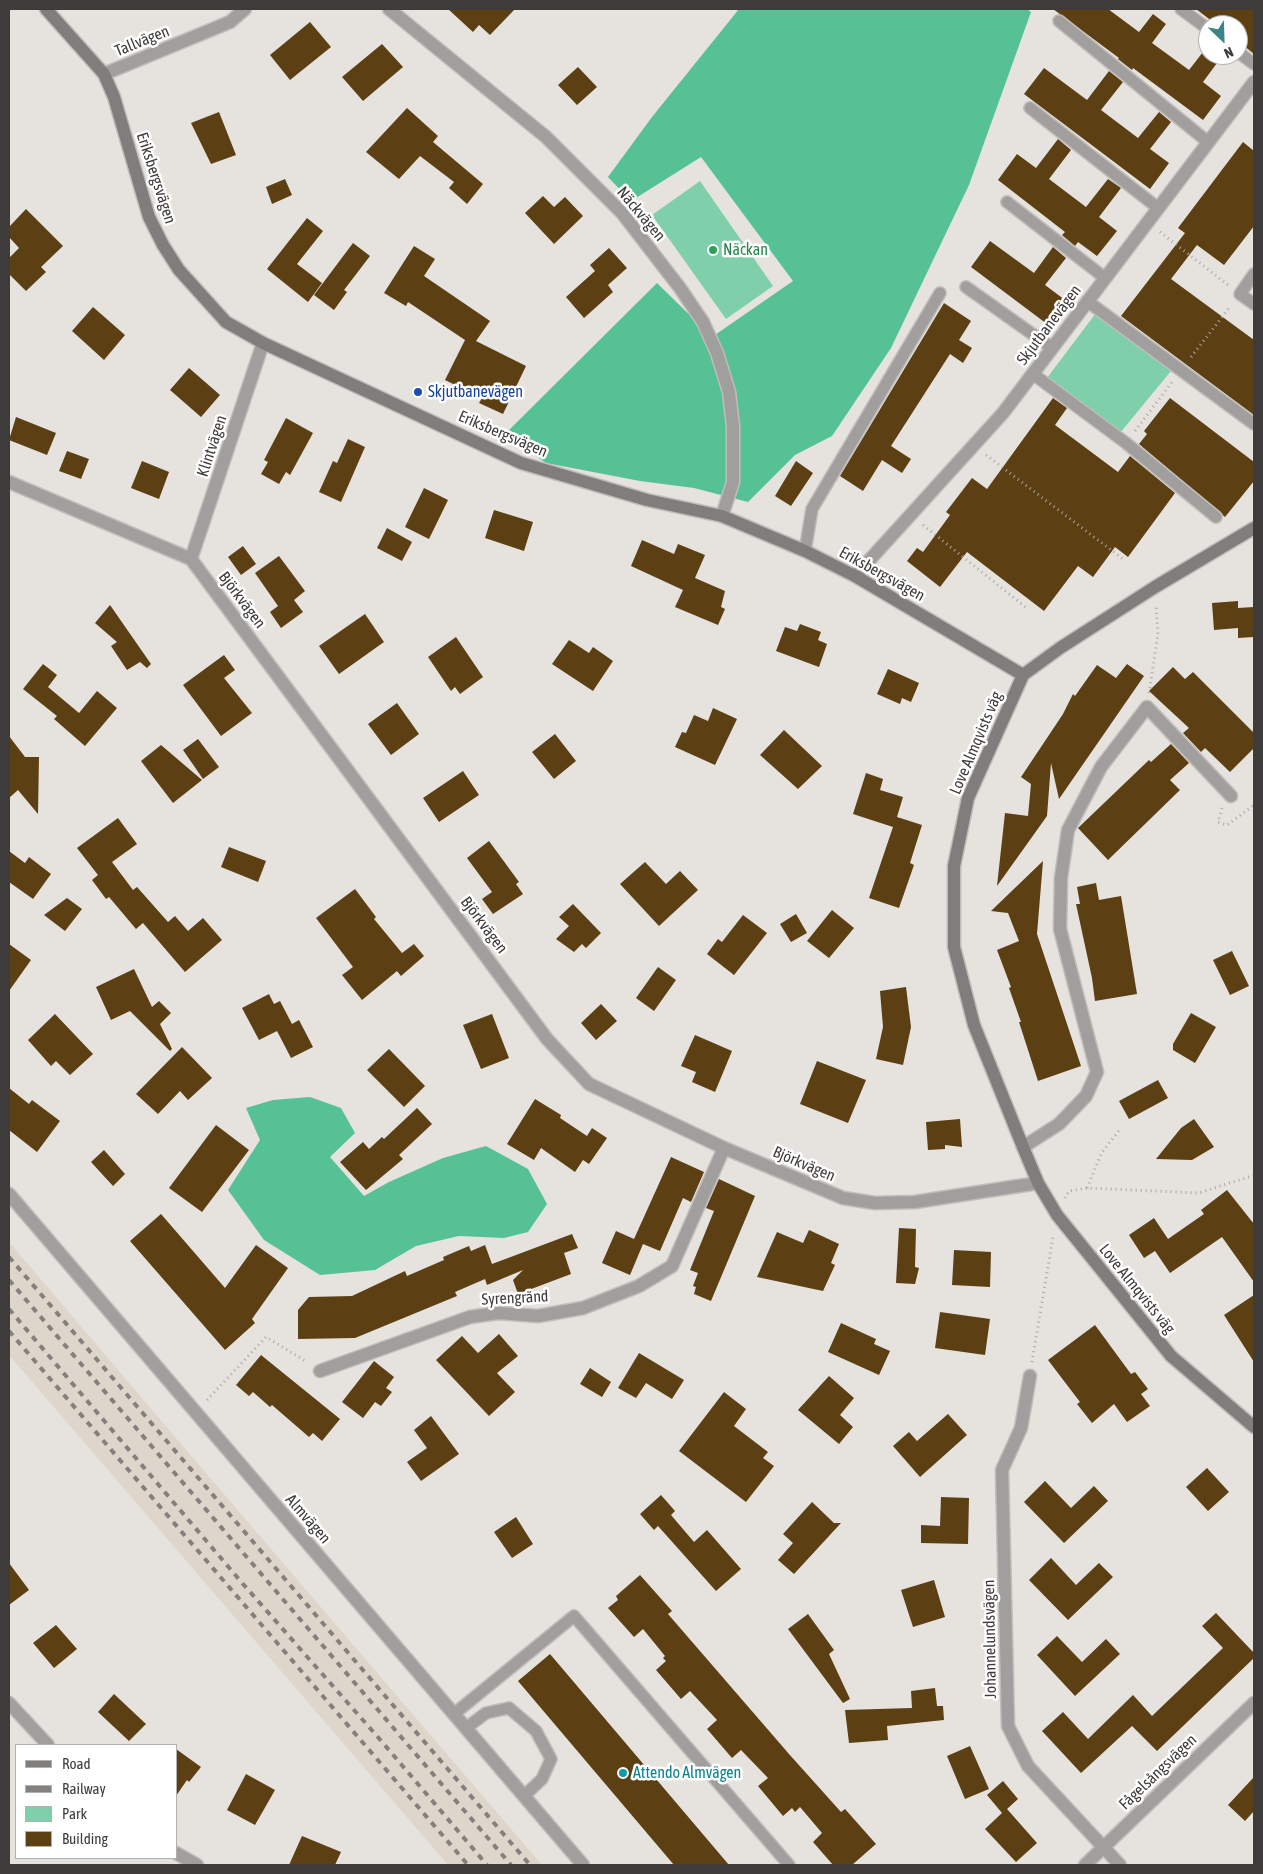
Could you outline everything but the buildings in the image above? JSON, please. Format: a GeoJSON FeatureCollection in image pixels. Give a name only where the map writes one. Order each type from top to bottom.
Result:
{"type":"FeatureCollection","features":[{"type":"Feature","properties":{"kind":"street","name":"Eriksbergsvägen"},"geometry":{"type":"LineString","coordinates":[[46,9],[104,74],[114,97],[149,217],[163,245],[198,293],[226,322],[263,343],[521,463],[647,500],[722,516],[805,551],[855,576],[1023,675]]}},
{"type":"Feature","properties":{"kind":"street","name":"Tallvägen"},"geometry":{"type":"LineString","coordinates":[[104,74],[230,22],[245,9]]}},
{"type":"Feature","properties":{"kind":"street","name":"Näckvägen"},"geometry":{"type":"LineString","coordinates":[[389,9],[546,137],[595,185],[622,213],[680,288],[703,322],[717,353],[729,392],[733,426],[733,482],[722,516]]}},
{"type":"Feature","properties":{"kind":"street","name":"Skjutbanevägen"},"geometry":{"type":"LineString","coordinates":[[855,576],[973,446],[1032,374],[1254,82]]}},
{"type":"Feature","properties":{"kind":"street","name":"Klintvägen"},"geometry":{"type":"LineString","coordinates":[[191,559],[263,343]]}},
{"type":"Feature","properties":{"kind":"street"},"geometry":{"type":"LineString","coordinates":[[9,482],[191,559]]}},
{"type":"Feature","properties":{"kind":"street","name":"Love Almqvists väg"},"geometry":{"type":"LineString","coordinates":[[1254,528],[1155,587],[1060,648],[1023,675],[968,798],[954,866],[954,947],[974,1025],[1038,1183],[1057,1215],[1171,1356],[1254,1427]]}},
{"type":"Feature","properties":{"kind":"street","name":"Björkvägen"},"geometry":{"type":"LineString","coordinates":[[191,559],[547,1039],[590,1084],[724,1148],[843,1198],[875,1204],[915,1202],[1038,1183]]}},
{"type":"Feature","properties":{"kind":"street"},"geometry":{"type":"LineString","coordinates":[[1023,1147],[1059,1124],[1086,1096],[1097,1072],[1060,929],[1061,878],[1068,830],[1101,767],[1147,707],[1231,796]]}},
{"type":"Feature","properties":{"kind":"street","name":"Syrengränd"},"geometry":{"type":"LineString","coordinates":[[320,1370],[470,1317],[498,1313],[538,1316],[583,1308],[639,1286],[672,1266],[724,1148]]}},
{"type":"Feature","properties":{"kind":"street","name":"Almvägen"},"geometry":{"type":"LineString","coordinates":[[9,1194],[583,1865]]}},
{"type":"Feature","properties":{"kind":"street","name":"Johannelundsvägen"},"geometry":{"type":"LineString","coordinates":[[1030,1376],[1021,1428],[1002,1470],[1008,1726],[1028,1766],[1120,1865]]}},
{"type":"Feature","properties":{"kind":"street"},"geometry":{"type":"LineString","coordinates":[[9,1703],[47,1744]]}},
{"type":"Feature","properties":{"kind":"street","name":"Fågelsångsvägen"},"geometry":{"type":"LineString","coordinates":[[1085,1865],[1254,1703]]}},
{"type":"Feature","properties":{"kind":"street"},"geometry":{"type":"LineString","coordinates":[[178,1854],[197,1865]]}},
{"type":"Feature","properties":{"kind":"lane"},"geometry":{"type":"LineString","coordinates":[[1182,9],[1198,21]]}},
{"type":"Feature","properties":{"kind":"lane"},"geometry":{"type":"LineString","coordinates":[[1059,21],[1208,142]]}},
{"type":"Feature","properties":{"kind":"lane"},"geometry":{"type":"LineString","coordinates":[[1030,108],[1158,208]]}},
{"type":"Feature","properties":{"kind":"lane"},"geometry":{"type":"LineString","coordinates":[[1008,202],[1105,278]]}},
{"type":"Feature","properties":{"kind":"lane"},"geometry":{"type":"LineString","coordinates":[[1254,274],[1240,294],[1254,304]]}},
{"type":"Feature","properties":{"kind":"lane"},"geometry":{"type":"LineString","coordinates":[[966,287],[1052,348]]}},
{"type":"Feature","properties":{"kind":"lane"},"geometry":{"type":"LineString","coordinates":[[805,551],[812,509],[940,293]]}},
{"type":"Feature","properties":{"kind":"lane"},"geometry":{"type":"LineString","coordinates":[[1087,301],[1182,368],[1254,424]]}},
{"type":"Feature","properties":{"kind":"lane"},"geometry":{"type":"LineString","coordinates":[[1032,374],[1126,443],[1216,517]]}},
{"type":"Feature","properties":{"kind":"lane"},"geometry":{"type":"LineString","coordinates":[[454,1714],[574,1616],[789,1865]]}},
{"type":"Feature","properties":{"kind":"lane"},"geometry":{"type":"LineString","coordinates":[[466,1728],[486,1713],[509,1708],[536,1731],[551,1759],[542,1779],[524,1796]]}},
{"type":"Feature","properties":{"kind":"path"},"geometry":{"type":"LineString","coordinates":[[1126,443],[1240,294],[1147,222]]}},
{"type":"Feature","properties":{"kind":"path"},"geometry":{"type":"LineString","coordinates":[[973,446],[1122,559]]}},
{"type":"Feature","properties":{"kind":"path"},"geometry":{"type":"LineString","coordinates":[[910,515],[1028,609]]}},
{"type":"Feature","properties":{"kind":"path"},"geometry":{"type":"LineString","coordinates":[[1147,707],[1158,634],[1155,587]]}},
{"type":"Feature","properties":{"kind":"path"},"geometry":{"type":"LineString","coordinates":[[1087,1188],[1102,1152],[1121,1128]]}},
{"type":"Feature","properties":{"kind":"path"},"geometry":{"type":"LineString","coordinates":[[1030,1376],[1057,1215],[1069,1191],[1087,1188],[1199,1193],[1254,1175]]}},
{"type":"Feature","properties":{"kind":"path"},"geometry":{"type":"LineString","coordinates":[[195,1413],[266,1337],[320,1370]]}},
{"type":"Feature","properties":{"kind":"shaded area"},"geometry":{"type":"Polygon","coordinates":[[[9,1242],[542,1865],[448,1865],[9,1355],[9,1242]]]}},
{"type":"Feature","properties":{"kind":"green space","name":"Näckan"},"geometry":{"type":"Polygon","coordinates":[[[739,9],[1027,9],[1031,12],[969,185],[891,348],[832,436],[795,455],[748,502],[694,488],[640,481],[546,463],[505,434],[657,283],[712,337],[793,281],[701,157],[631,201],[608,177],[652,117],[739,9]]]}},
{"type":"Feature","properties":{"kind":"green space","name":"Näckan"},"geometry":{"type":"Polygon","coordinates":[[[700,181],[773,286],[726,319],[652,215],[700,181]]]}},
{"type":"Feature","properties":{"kind":"green space"},"geometry":{"type":"Polygon","coordinates":[[[1096,313],[1171,371],[1120,433],[1047,378],[1096,313]]]}},
{"type":"Feature","properties":{"kind":"green space"},"geometry":{"type":"Polygon","coordinates":[[[310,1097],[341,1108],[355,1133],[330,1157],[364,1196],[389,1182],[443,1158],[486,1146],[528,1169],[547,1204],[528,1232],[504,1238],[459,1236],[416,1246],[375,1270],[320,1275],[264,1240],[228,1190],[260,1140],[246,1108],[273,1100],[310,1097]]]}},
{"type":"Feature","properties":{"kind":"railway"},"geometry":{"type":"LineString","coordinates":[[9,1257],[530,1865]]}},
{"type":"Feature","properties":{"kind":"railway"},"geometry":{"type":"LineString","coordinates":[[9,1280],[511,1865]]}},
{"type":"Feature","properties":{"kind":"railway"},"geometry":{"type":"LineString","coordinates":[[9,1309],[243,1584],[377,1736],[487,1865]]}},
{"type":"Feature","properties":{"kind":"railway"},"geometry":{"type":"LineString","coordinates":[[9,1331],[468,1865]]}},
{"type":"Feature","properties":{"kind":"place","name":"Näckan"},"geometry":{"type":"Point","coordinates":[713,250]}},
{"type":"Feature","properties":{"kind":"place","name":"Skjutbanevägen"},"geometry":{"type":"Point","coordinates":[418,392]}},
{"type":"Feature","properties":{"kind":"place","name":"Attendo Almvägen"},"geometry":{"type":"Point","coordinates":[623,1773]}}]}
